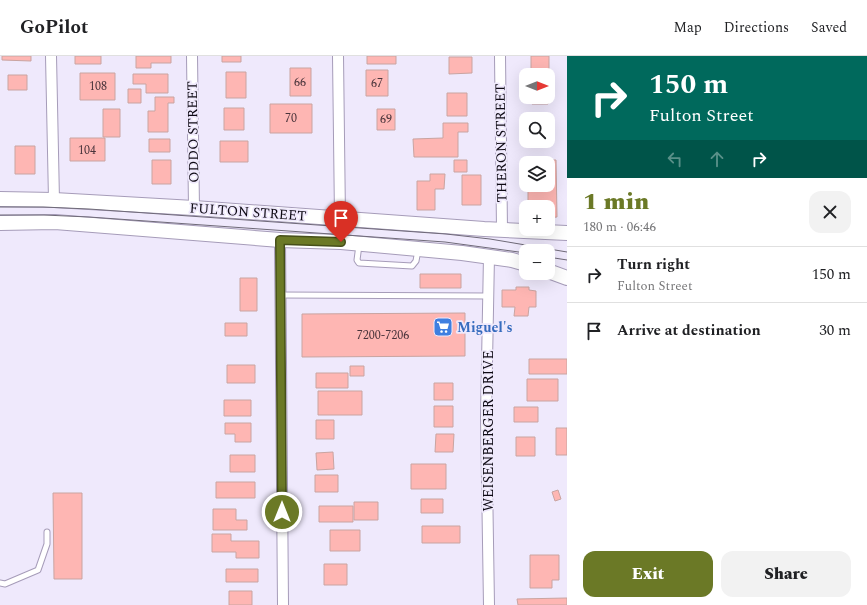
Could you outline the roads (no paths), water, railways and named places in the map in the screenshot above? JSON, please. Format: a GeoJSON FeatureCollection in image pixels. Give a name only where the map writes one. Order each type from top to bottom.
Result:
{"type":"FeatureCollection","features":[{"type":"Feature","properties":{"kind":"main road","name":"FULTON STREET"},"geometry":{"type":"LineString","coordinates":[[0,199],[54,200],[194,208],[567,233]]}},
{"type":"Feature","properties":{"kind":"main road","name":"FULTON STREET"},"geometry":{"type":"LineString","coordinates":[[0,223],[55,222],[280,240],[359,244],[489,256],[519,262]]}},
{"type":"Feature","properties":{"kind":"main road"},"geometry":{"type":"LineString","coordinates":[[555,274],[567,278]]}},
{"type":"Feature","properties":{"kind":"street"},"geometry":{"type":"LineString","coordinates":[[51,56],[54,200]]}},
{"type":"Feature","properties":{"kind":"street","name":"ODDO STREET"},"geometry":{"type":"LineString","coordinates":[[192,56],[194,208]]}},
{"type":"Feature","properties":{"kind":"street"},"geometry":{"type":"LineString","coordinates":[[338,56],[340,218]]}},
{"type":"Feature","properties":{"kind":"street","name":"THERON STREET"},"geometry":{"type":"LineString","coordinates":[[500,56],[502,229]]}},
{"type":"Feature","properties":{"kind":"street"},"geometry":{"type":"LineString","coordinates":[[280,240],[283,605]]}},
{"type":"Feature","properties":{"kind":"street","name":"WEISENBERGER DRIVE"},"geometry":{"type":"LineString","coordinates":[[489,256],[486,416],[489,605]]}},
{"type":"Feature","properties":{"kind":"lane"},"geometry":{"type":"LineString","coordinates":[[359,244],[357,260],[359,263],[412,266],[416,261],[418,249]]}},
{"type":"Feature","properties":{"kind":"lane"},"geometry":{"type":"LineString","coordinates":[[280,295],[488,296]]}},
{"type":"Feature","properties":{"kind":"lane"},"geometry":{"type":"LineString","coordinates":[[0,583],[5,584],[38,570],[47,544],[47,532]]}},
{"type":"Feature","properties":{"kind":"tram line"},"geometry":{"type":"LineString","coordinates":[[0,207],[89,209],[446,234],[490,239],[567,252]]}},
{"type":"Feature","properties":{"kind":"tram line"},"geometry":{"type":"LineString","coordinates":[[0,215],[89,217],[445,242],[519,252]]}},
{"type":"Feature","properties":{"kind":"tram line"},"geometry":{"type":"LineString","coordinates":[[555,258],[567,260]]}},
{"type":"Feature","properties":{"kind":"place","name":"Miguel's"},"geometry":{"type":"Point","coordinates":[443,327]}}]}
